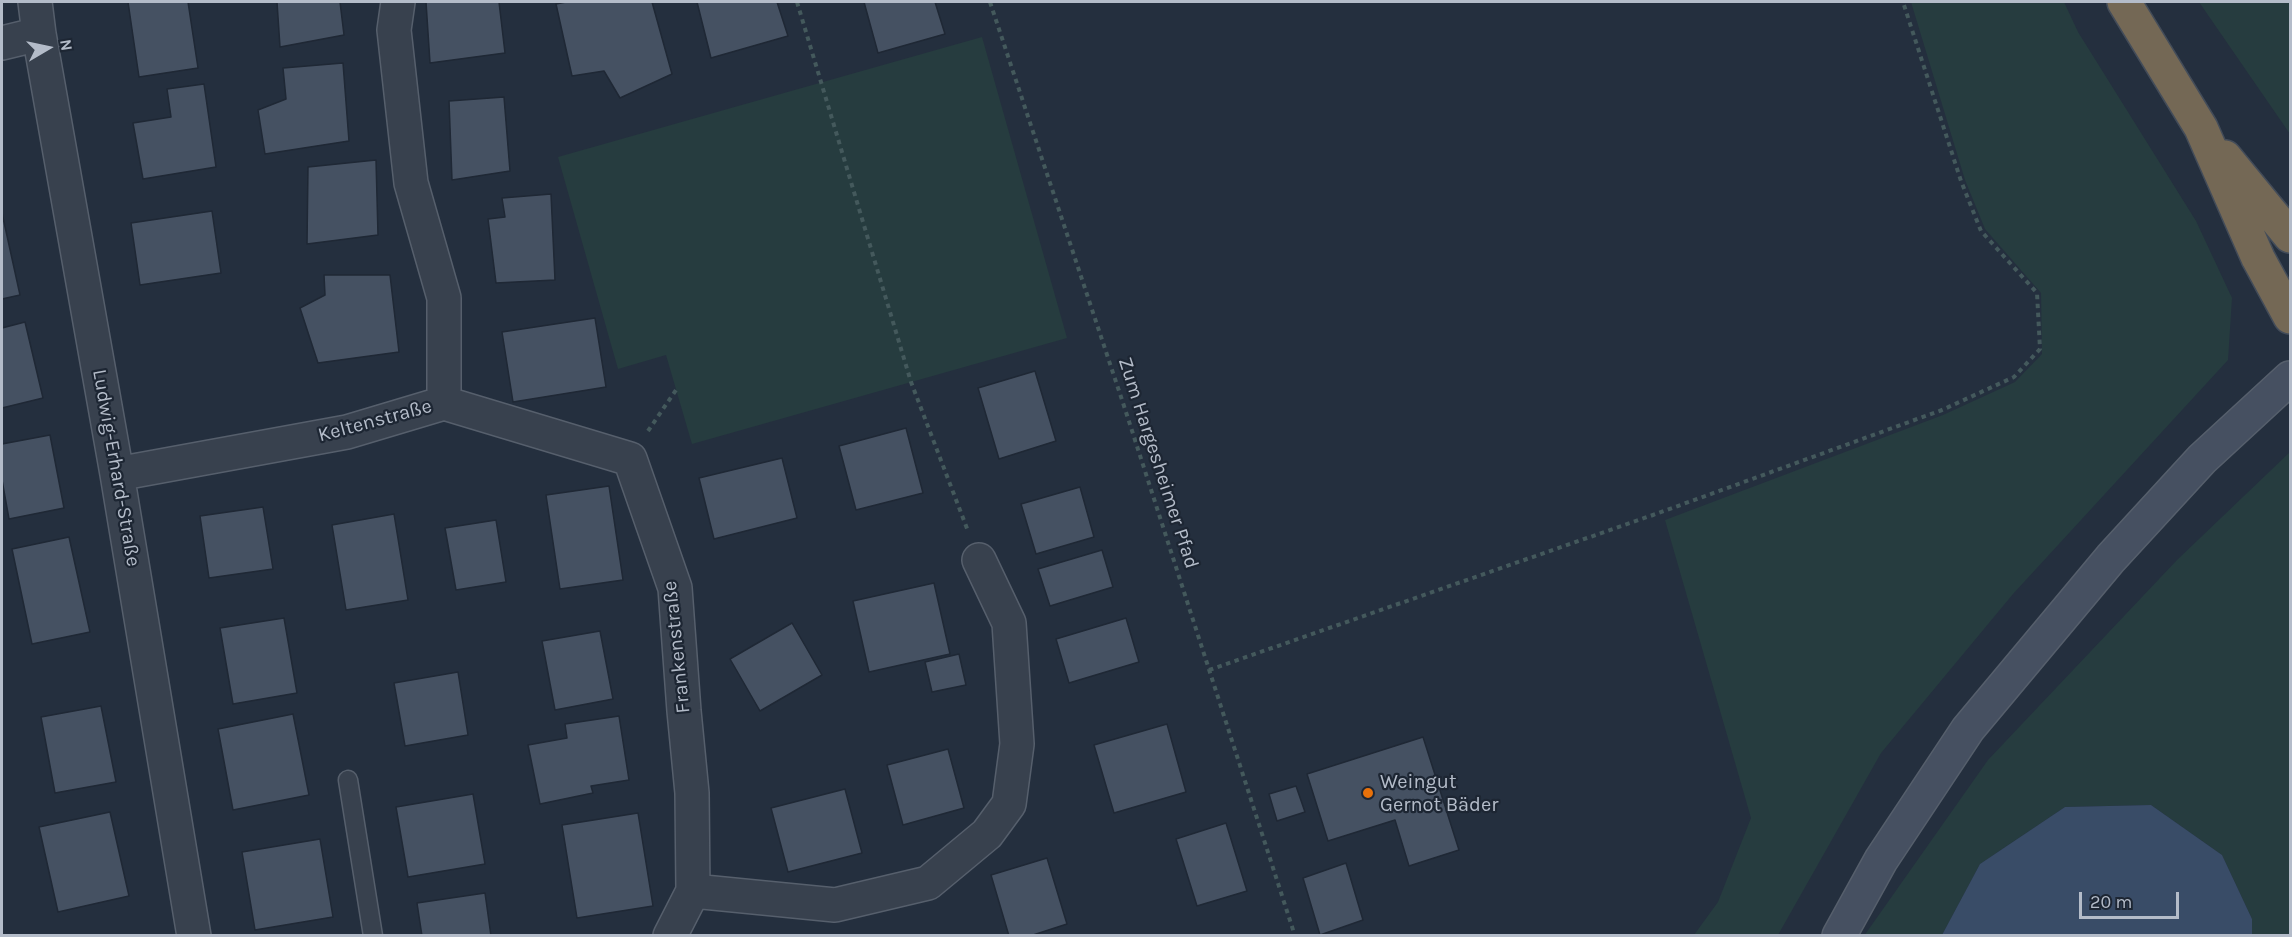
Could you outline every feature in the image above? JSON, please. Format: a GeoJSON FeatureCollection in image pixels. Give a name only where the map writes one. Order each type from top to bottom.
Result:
{"type":"FeatureCollection","features":[{"type":"Feature","properties":{"kind":"highway"},"geometry":{"type":"LineString","coordinates":[[2124,2],[2201,128],[2258,258],[2290,317]]}},
{"type":"Feature","properties":{"kind":"highway"},"geometry":{"type":"LineString","coordinates":[[2201,128],[2289,231]]}},
{"type":"Feature","properties":{"kind":"main road"},"geometry":{"type":"LineString","coordinates":[[1839,936],[1881,860],[1968,729],[2111,558],[2156,508],[2202,459],[2290,378]]}},
{"type":"Feature","properties":{"kind":"street","name":"Ludwig-Erhard-Straße"},"geometry":{"type":"LineString","coordinates":[[35,2],[194,936]]}},
{"type":"Feature","properties":{"kind":"street","name":"Keltenstraße"},"geometry":{"type":"LineString","coordinates":[[117,474],[348,432],[444,403],[444,298],[411,183],[394,30],[398,2]]}},
{"type":"Feature","properties":{"kind":"street"},"geometry":{"type":"LineString","coordinates":[[2,43],[39,34]]}},
{"type":"Feature","properties":{"kind":"street"},"geometry":{"type":"LineString","coordinates":[[444,403],[630,459]]}},
{"type":"Feature","properties":{"kind":"street","name":"Frankenstraße"},"geometry":{"type":"LineString","coordinates":[[630,459],[675,588],[692,794],[693,891],[670,936]]}},
{"type":"Feature","properties":{"kind":"street"},"geometry":{"type":"LineString","coordinates":[[693,891],[835,906],[928,883],[987,834],[1008,804],[1017,744],[1009,623],[979,560]]}},
{"type":"Feature","properties":{"kind":"lane"},"geometry":{"type":"LineString","coordinates":[[348,780],[373,936]]}},
{"type":"Feature","properties":{"kind":"path"},"geometry":{"type":"LineString","coordinates":[[797,2],[911,382],[979,560]]}},
{"type":"Feature","properties":{"kind":"path","name":"Zum Hargesheimer Pfad"},"geometry":{"type":"LineString","coordinates":[[990,2],[1295,936]]}},
{"type":"Feature","properties":{"kind":"path"},"geometry":{"type":"LineString","coordinates":[[1209,670],[1942,411],[2014,377],[2040,349],[2037,293],[1981,231],[1961,182],[1903,2]]}},
{"type":"Feature","properties":{"kind":"path"},"geometry":{"type":"LineString","coordinates":[[630,459],[676,390]]}},
{"type":"Feature","properties":{"kind":"green space"},"geometry":{"type":"Polygon","coordinates":[[[1911,2],[2064,2],[2078,32],[2196,221],[2232,298],[2228,360],[2013,594],[1881,753],[1778,935],[1694,935],[1718,902],[1751,818],[1665,520],[1943,415],[2015,382],[2042,354],[2041,293],[1985,229],[1965,180],[1911,2]]]}},
{"type":"Feature","properties":{"kind":"green space"},"geometry":{"type":"Polygon","coordinates":[[[2199,2],[2290,2],[2290,134],[2199,2]]]}},
{"type":"Feature","properties":{"kind":"green space"},"geometry":{"type":"Polygon","coordinates":[[[982,37],[1067,338],[692,444],[666,355],[618,369],[558,157],[982,37]]]}},
{"type":"Feature","properties":{"kind":"green space"},"geometry":{"type":"Polygon","coordinates":[[[2290,452],[2290,935],[2252,935],[2252,919],[2222,855],[2151,805],[2065,807],[1980,864],[1942,935],[1864,936],[1988,760],[2177,560],[2290,452]]]}},
{"type":"Feature","properties":{"kind":"water"},"geometry":{"type":"Polygon","coordinates":[[[2151,805],[2222,855],[2252,919],[2252,935],[1942,935],[1980,864],[2065,807],[2151,805]]]}},
{"type":"Feature","properties":{"kind":"building"},"geometry":{"type":"Polygon","coordinates":[[[128,2],[188,2],[198,68],[139,77],[128,2]]]}},
{"type":"Feature","properties":{"kind":"building"},"geometry":{"type":"Polygon","coordinates":[[[277,2],[340,2],[344,35],[280,47],[277,2]]]}},
{"type":"Feature","properties":{"kind":"building"},"geometry":{"type":"Polygon","coordinates":[[[426,2],[499,2],[505,53],[430,63],[426,2]]]}},
{"type":"Feature","properties":{"kind":"building"},"geometry":{"type":"Polygon","coordinates":[[[652,2],[672,74],[620,98],[604,71],[572,76],[556,4],[652,2]]]}},
{"type":"Feature","properties":{"kind":"building"},"geometry":{"type":"Polygon","coordinates":[[[697,2],[777,2],[788,36],[711,58],[697,2]]]}},
{"type":"Feature","properties":{"kind":"building"},"geometry":{"type":"Polygon","coordinates":[[[864,2],[935,2],[945,34],[878,53],[864,2]]]}},
{"type":"Feature","properties":{"kind":"building"},"geometry":{"type":"Polygon","coordinates":[[[343,63],[349,141],[265,154],[258,110],[286,99],[283,68],[343,63]]]}},
{"type":"Feature","properties":{"kind":"building"},"geometry":{"type":"Polygon","coordinates":[[[204,84],[216,167],[143,179],[133,123],[171,117],[167,89],[204,84]]]}},
{"type":"Feature","properties":{"kind":"building"},"geometry":{"type":"Polygon","coordinates":[[[504,97],[510,171],[452,180],[449,101],[504,97]]]}},
{"type":"Feature","properties":{"kind":"building"},"geometry":{"type":"Polygon","coordinates":[[[376,160],[378,235],[307,244],[308,167],[376,160]]]}},
{"type":"Feature","properties":{"kind":"building"},"geometry":{"type":"Polygon","coordinates":[[[551,194],[555,280],[496,283],[488,219],[505,217],[502,198],[551,194]]]}},
{"type":"Feature","properties":{"kind":"building"},"geometry":{"type":"Polygon","coordinates":[[[212,211],[221,273],[140,285],[131,223],[212,211]]]}},
{"type":"Feature","properties":{"kind":"building"},"geometry":{"type":"Polygon","coordinates":[[[2,213],[20,295],[2,299],[2,213]]]}},
{"type":"Feature","properties":{"kind":"building"},"geometry":{"type":"Polygon","coordinates":[[[324,275],[390,275],[399,352],[318,363],[300,308],[325,295],[324,275]]]}},
{"type":"Feature","properties":{"kind":"building"},"geometry":{"type":"Polygon","coordinates":[[[595,318],[606,387],[513,402],[502,332],[595,318]]]}},
{"type":"Feature","properties":{"kind":"building"},"geometry":{"type":"Polygon","coordinates":[[[25,322],[43,398],[2,408],[2,328],[25,322]]]}},
{"type":"Feature","properties":{"kind":"building"},"geometry":{"type":"Polygon","coordinates":[[[1035,371],[1056,441],[999,459],[978,388],[1035,371]]]}},
{"type":"Feature","properties":{"kind":"building"},"geometry":{"type":"Polygon","coordinates":[[[906,428],[923,493],[856,510],[839,446],[906,428]]]}},
{"type":"Feature","properties":{"kind":"building"},"geometry":{"type":"Polygon","coordinates":[[[50,435],[64,508],[9,519],[2,480],[2,444],[50,435]]]}},
{"type":"Feature","properties":{"kind":"building"},"geometry":{"type":"Polygon","coordinates":[[[782,458],[797,518],[714,539],[699,478],[782,458]]]}},
{"type":"Feature","properties":{"kind":"building"},"geometry":{"type":"Polygon","coordinates":[[[609,486],[623,580],[560,589],[546,495],[609,486]]]}},
{"type":"Feature","properties":{"kind":"building"},"geometry":{"type":"Polygon","coordinates":[[[1080,487],[1094,537],[1036,554],[1021,504],[1080,487]]]}},
{"type":"Feature","properties":{"kind":"building"},"geometry":{"type":"Polygon","coordinates":[[[263,507],[273,569],[209,578],[200,516],[263,507]]]}},
{"type":"Feature","properties":{"kind":"building"},"geometry":{"type":"Polygon","coordinates":[[[394,514],[408,600],[346,610],[332,525],[394,514]]]}},
{"type":"Feature","properties":{"kind":"building"},"geometry":{"type":"Polygon","coordinates":[[[496,520],[506,582],[456,590],[445,528],[496,520]]]}},
{"type":"Feature","properties":{"kind":"building"},"geometry":{"type":"Polygon","coordinates":[[[69,537],[90,632],[32,644],[12,549],[69,537]]]}},
{"type":"Feature","properties":{"kind":"building"},"geometry":{"type":"Polygon","coordinates":[[[1102,550],[1113,587],[1050,606],[1038,569],[1102,550]]]}},
{"type":"Feature","properties":{"kind":"building"},"geometry":{"type":"Polygon","coordinates":[[[934,583],[950,654],[869,672],[853,601],[934,583]]]}},
{"type":"Feature","properties":{"kind":"building"},"geometry":{"type":"Polygon","coordinates":[[[284,618],[297,693],[233,704],[220,628],[284,618]]]}},
{"type":"Feature","properties":{"kind":"building"},"geometry":{"type":"Polygon","coordinates":[[[1126,618],[1139,662],[1069,683],[1056,639],[1126,618]]]}},
{"type":"Feature","properties":{"kind":"building"},"geometry":{"type":"Polygon","coordinates":[[[792,623],[822,675],[760,711],[730,659],[792,623]]]}},
{"type":"Feature","properties":{"kind":"building"},"geometry":{"type":"Polygon","coordinates":[[[600,631],[613,699],[555,710],[542,641],[600,631]]]}},
{"type":"Feature","properties":{"kind":"building"},"geometry":{"type":"Polygon","coordinates":[[[959,654],[966,685],[932,692],[925,662],[959,654]]]}},
{"type":"Feature","properties":{"kind":"building"},"geometry":{"type":"Polygon","coordinates":[[[458,672],[468,735],[405,746],[394,683],[458,672]]]}},
{"type":"Feature","properties":{"kind":"building"},"geometry":{"type":"Polygon","coordinates":[[[101,706],[116,782],[55,793],[41,717],[101,706]]]}},
{"type":"Feature","properties":{"kind":"building"},"geometry":{"type":"Polygon","coordinates":[[[293,714],[309,795],[233,810],[218,729],[293,714]]]}},
{"type":"Feature","properties":{"kind":"building"},"geometry":{"type":"Polygon","coordinates":[[[619,716],[629,780],[591,786],[593,793],[540,804],[528,745],[567,738],[565,724],[619,716]]]}},
{"type":"Feature","properties":{"kind":"building"},"geometry":{"type":"Polygon","coordinates":[[[1167,724],[1186,792],[1114,813],[1094,745],[1167,724]]]}},
{"type":"Feature","properties":{"kind":"building"},"geometry":{"type":"Polygon","coordinates":[[[1423,737],[1459,850],[1409,866],[1395,820],[1328,841],[1307,774],[1423,737]]]}},
{"type":"Feature","properties":{"kind":"building"},"geometry":{"type":"Polygon","coordinates":[[[948,749],[964,808],[903,825],[887,765],[948,749]]]}},
{"type":"Feature","properties":{"kind":"building"},"geometry":{"type":"Polygon","coordinates":[[[1296,786],[1305,812],[1277,821],[1269,794],[1296,786]]]}},
{"type":"Feature","properties":{"kind":"building"},"geometry":{"type":"Polygon","coordinates":[[[845,789],[862,853],[788,872],[771,808],[845,789]]]}},
{"type":"Feature","properties":{"kind":"building"},"geometry":{"type":"Polygon","coordinates":[[[473,794],[485,864],[408,877],[396,807],[473,794]]]}},
{"type":"Feature","properties":{"kind":"building"},"geometry":{"type":"Polygon","coordinates":[[[110,812],[129,896],[58,912],[39,827],[110,812]]]}},
{"type":"Feature","properties":{"kind":"building"},"geometry":{"type":"Polygon","coordinates":[[[638,813],[653,906],[577,918],[562,825],[638,813]]]}},
{"type":"Feature","properties":{"kind":"building"},"geometry":{"type":"Polygon","coordinates":[[[1226,823],[1247,891],[1197,906],[1176,839],[1226,823]]]}},
{"type":"Feature","properties":{"kind":"building"},"geometry":{"type":"Polygon","coordinates":[[[320,839],[333,917],[255,930],[242,852],[320,839]]]}},
{"type":"Feature","properties":{"kind":"building"},"geometry":{"type":"Polygon","coordinates":[[[1047,858],[1067,924],[1030,936],[1009,936],[991,875],[1047,858]]]}},
{"type":"Feature","properties":{"kind":"building"},"geometry":{"type":"Polygon","coordinates":[[[1346,863],[1363,920],[1320,935],[1303,878],[1346,863]]]}},
{"type":"Feature","properties":{"kind":"building"},"geometry":{"type":"Polygon","coordinates":[[[485,893],[491,936],[422,936],[417,903],[485,893]]]}},
{"type":"Feature","properties":{"kind":"place","name":"Weingut Gernot Bäder"},"geometry":{"type":"Point","coordinates":[1368,793]}}]}
